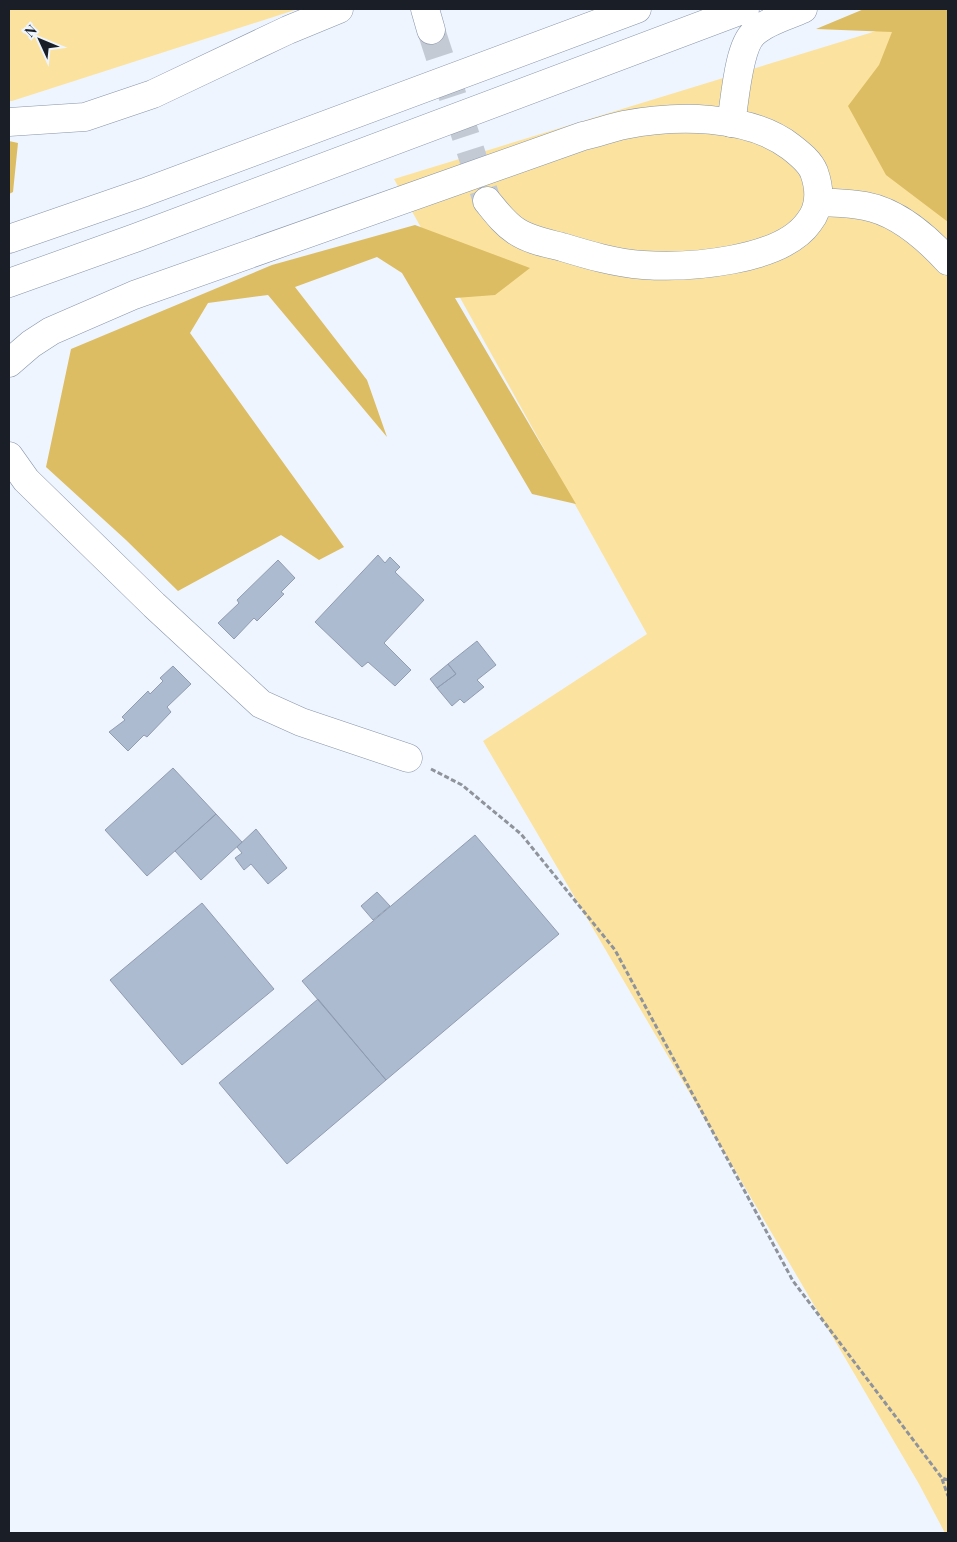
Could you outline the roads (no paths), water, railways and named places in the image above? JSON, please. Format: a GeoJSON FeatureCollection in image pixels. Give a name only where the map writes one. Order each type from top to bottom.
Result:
{"type":"FeatureCollection","features":[{"type":"Feature","properties":{"kind":"main road"},"geometry":{"type":"LineString","coordinates":[[9,122],[85,117],[144,97],[288,30],[339,9]]}},
{"type":"Feature","properties":{"kind":"main road"},"geometry":{"type":"LineString","coordinates":[[9,239],[163,185],[637,9]]}},
{"type":"Feature","properties":{"kind":"main road"},"geometry":{"type":"LineString","coordinates":[[9,284],[745,9]]}},
{"type":"Feature","properties":{"kind":"main road"},"geometry":{"type":"LineString","coordinates":[[731,123],[744,47],[752,34],[764,25],[803,9]]}},
{"type":"Feature","properties":{"kind":"main road"},"geometry":{"type":"LineString","coordinates":[[9,363],[31,344],[51,331],[134,295],[584,136],[624,125],[685,119],[731,123],[757,129],[784,142],[800,154],[812,167],[818,183],[819,202],[809,222],[795,236],[773,248],[750,256],[685,265],[642,265],[612,260],[537,240],[517,232],[500,219],[487,201]]}},
{"type":"Feature","properties":{"kind":"main road"},"geometry":{"type":"LineString","coordinates":[[819,202],[866,206],[890,214],[913,228],[948,261]]}},
{"type":"Feature","properties":{"kind":"main road"},"geometry":{"type":"LineString","coordinates":[[9,456],[33,487],[154,605],[261,704],[301,722],[408,758]]}},
{"type":"Feature","properties":{"kind":"tunnel"},"geometry":{"type":"LineString","coordinates":[[431,30],[487,201]]}}]}
